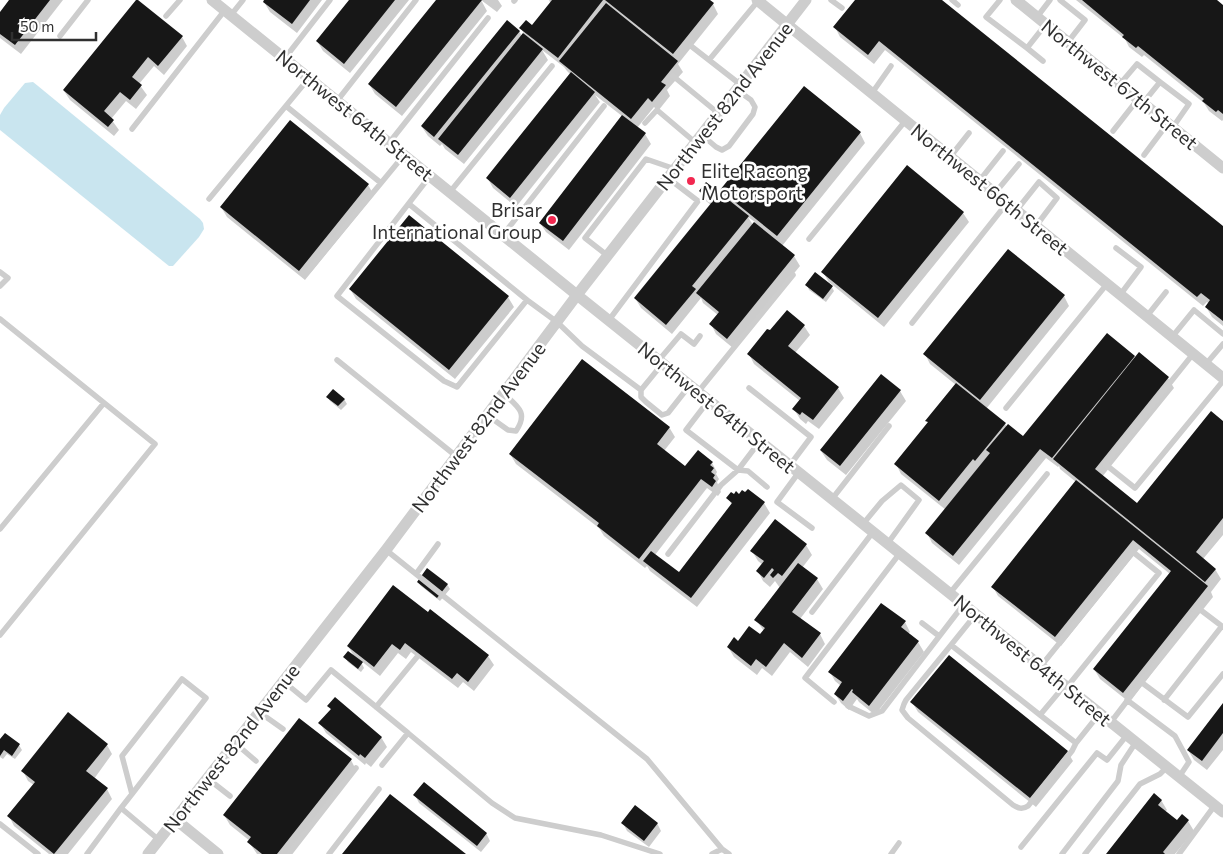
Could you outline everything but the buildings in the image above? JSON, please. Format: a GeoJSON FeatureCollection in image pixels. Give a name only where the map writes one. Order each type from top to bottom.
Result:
{"type":"FeatureCollection","features":[{"type":"Feature","properties":{"kind":"street","name":"Northwest 64th Street"},"geometry":{"type":"LineString","coordinates":[[212,0],[577,295],[1219,808]]}},
{"type":"Feature","properties":{"kind":"street","name":"Northwest 66th Street"},"geometry":{"type":"LineString","coordinates":[[757,0],[1206,364],[1223,380]]}},
{"type":"Feature","properties":{"kind":"street","name":"Northwest 82nd Avenue"},"geometry":{"type":"LineString","coordinates":[[148,854],[386,550],[577,295],[806,0]]}},
{"type":"Feature","properties":{"kind":"street","name":"Northwest 67th Street"},"geometry":{"type":"LineString","coordinates":[[1016,0],[1223,168]]}},
{"type":"Feature","properties":{"kind":"street"},"geometry":{"type":"LineString","coordinates":[[175,819],[218,854]]}},
{"type":"Feature","properties":{"kind":"lane"},"geometry":{"type":"LineString","coordinates":[[60,36],[88,0]]}},
{"type":"Feature","properties":{"kind":"lane"},"geometry":{"type":"LineString","coordinates":[[166,16],[180,0]]}},
{"type":"Feature","properties":{"kind":"lane"},"geometry":{"type":"LineString","coordinates":[[132,130],[228,13],[243,0]]}},
{"type":"Feature","properties":{"kind":"lane"},"geometry":{"type":"LineString","coordinates":[[285,58],[330,0]]}},
{"type":"Feature","properties":{"kind":"lane"},"geometry":{"type":"LineString","coordinates":[[337,101],[416,0]]}},
{"type":"Feature","properties":{"kind":"lane"},"geometry":{"type":"LineString","coordinates":[[709,60],[757,0]]}},
{"type":"Feature","properties":{"kind":"lane"},"geometry":{"type":"LineString","coordinates":[[831,0],[842,8]]}},
{"type":"Feature","properties":{"kind":"lane"},"geometry":{"type":"LineString","coordinates":[[952,0],[958,5]]}},
{"type":"Feature","properties":{"kind":"lane"},"geometry":{"type":"LineString","coordinates":[[1000,0],[986,17],[1042,60]]}},
{"type":"Feature","properties":{"kind":"lane"},"geometry":{"type":"LineString","coordinates":[[1027,48],[1050,0]]}},
{"type":"Feature","properties":{"kind":"lane"},"geometry":{"type":"LineString","coordinates":[[1060,0],[1085,20],[1068,42]]}},
{"type":"Feature","properties":{"kind":"lane"},"geometry":{"type":"LineString","coordinates":[[389,143],[488,18]]}},
{"type":"Feature","properties":{"kind":"lane"},"geometry":{"type":"LineString","coordinates":[[645,122],[657,110],[699,139],[722,150],[729,146],[753,114],[755,107],[751,100],[709,60],[691,46]]}},
{"type":"Feature","properties":{"kind":"lane"},"geometry":{"type":"LineString","coordinates":[[1120,84],[1137,64],[1189,104],[1144,155]]}},
{"type":"Feature","properties":{"kind":"lane"},"geometry":{"type":"LineString","coordinates":[[450,192],[552,66]]}},
{"type":"Feature","properties":{"kind":"lane"},"geometry":{"type":"LineString","coordinates":[[872,93],[891,66]]}},
{"type":"Feature","properties":{"kind":"lane"},"geometry":{"type":"LineString","coordinates":[[673,76],[718,114]]}},
{"type":"Feature","properties":{"kind":"lane"},"geometry":{"type":"LineString","coordinates":[[209,199],[309,78]]}},
{"type":"Feature","properties":{"kind":"lane"},"geometry":{"type":"LineString","coordinates":[[1113,131],[1160,82]]}},
{"type":"Feature","properties":{"kind":"lane"},"geometry":{"type":"LineString","coordinates":[[286,106],[381,183]]}},
{"type":"Feature","properties":{"kind":"lane"},"geometry":{"type":"LineString","coordinates":[[503,235],[604,106]]}},
{"type":"Feature","properties":{"kind":"lane"},"geometry":{"type":"LineString","coordinates":[[809,240],[906,120]]}},
{"type":"Feature","properties":{"kind":"lane"},"geometry":{"type":"LineString","coordinates":[[950,157],[969,133]]}},
{"type":"Feature","properties":{"kind":"lane"},"geometry":{"type":"LineString","coordinates":[[980,180],[1003,151]]}},
{"type":"Feature","properties":{"kind":"lane"},"geometry":{"type":"LineString","coordinates":[[310,269],[404,155]]}},
{"type":"Feature","properties":{"kind":"lane"},"geometry":{"type":"LineString","coordinates":[[608,256],[585,238],[646,159],[672,174],[698,201],[609,320]]}},
{"type":"Feature","properties":{"kind":"lane"},"geometry":{"type":"LineString","coordinates":[[994,193],[1019,164]]}},
{"type":"Feature","properties":{"kind":"lane"},"geometry":{"type":"LineString","coordinates":[[430,176],[337,296],[444,381],[457,387],[526,300]]}},
{"type":"Feature","properties":{"kind":"lane"},"geometry":{"type":"LineString","coordinates":[[1016,210],[1039,182],[1057,198],[1036,226]]}},
{"type":"Feature","properties":{"kind":"lane"},"geometry":{"type":"LineString","coordinates":[[912,323],[1007,203]]}},
{"type":"Feature","properties":{"kind":"lane"},"geometry":{"type":"LineString","coordinates":[[409,204],[526,300],[557,322],[582,346],[641,390]]}},
{"type":"Feature","properties":{"kind":"lane"},"geometry":{"type":"LineString","coordinates":[[1116,248],[1141,268],[1120,294]]}},
{"type":"Feature","properties":{"kind":"lane"},"geometry":{"type":"LineString","coordinates":[[0,272],[8,278],[0,286]]}},
{"type":"Feature","properties":{"kind":"lane"},"geometry":{"type":"LineString","coordinates":[[700,336],[694,344],[681,334],[641,390],[641,397],[662,415],[668,413],[694,388],[793,274]]}},
{"type":"Feature","properties":{"kind":"lane"},"geometry":{"type":"LineString","coordinates":[[1006,408],[1107,284]]}},
{"type":"Feature","properties":{"kind":"lane"},"geometry":{"type":"LineString","coordinates":[[1147,316],[1166,292]]}},
{"type":"Feature","properties":{"kind":"lane"},"geometry":{"type":"LineString","coordinates":[[1172,337],[1194,310],[1223,334]]}},
{"type":"Feature","properties":{"kind":"lane"},"geometry":{"type":"LineString","coordinates":[[0,319],[155,444],[0,635]]}},
{"type":"Feature","properties":{"kind":"lane"},"geometry":{"type":"LineString","coordinates":[[1206,364],[1223,344]]}},
{"type":"Feature","properties":{"kind":"lane"},"geometry":{"type":"LineString","coordinates":[[1193,354],[1105,464],[1135,488],[1223,380]]}},
{"type":"Feature","properties":{"kind":"lane"},"geometry":{"type":"LineString","coordinates":[[337,360],[456,456]]}},
{"type":"Feature","properties":{"kind":"lane"},"geometry":{"type":"LineString","coordinates":[[749,388],[811,437],[777,502],[812,528]]}},
{"type":"Feature","properties":{"kind":"lane"},"geometry":{"type":"LineString","coordinates":[[487,415],[508,430],[516,431],[522,416],[520,408],[503,393]]}},
{"type":"Feature","properties":{"kind":"lane"},"geometry":{"type":"LineString","coordinates":[[709,400],[686,430],[738,470],[748,471],[767,487]]}},
{"type":"Feature","properties":{"kind":"lane"},"geometry":{"type":"LineString","coordinates":[[0,530],[104,403]]}},
{"type":"Feature","properties":{"kind":"lane"},"geometry":{"type":"LineString","coordinates":[[832,499],[889,426]]}},
{"type":"Feature","properties":{"kind":"lane"},"geometry":{"type":"LineString","coordinates":[[668,554],[721,485],[738,470],[760,441]]}},
{"type":"Feature","properties":{"kind":"lane"},"geometry":{"type":"LineString","coordinates":[[950,593],[1047,474]]}},
{"type":"Feature","properties":{"kind":"lane"},"geometry":{"type":"LineString","coordinates":[[863,524],[882,501],[901,485],[919,500],[888,543]]}},
{"type":"Feature","properties":{"kind":"lane"},"geometry":{"type":"LineString","coordinates":[[1205,551],[1223,529]]}},
{"type":"Feature","properties":{"kind":"lane"},"geometry":{"type":"LineString","coordinates":[[812,612],[873,532]]}},
{"type":"Feature","properties":{"kind":"lane"},"geometry":{"type":"LineString","coordinates":[[416,574],[438,544]]}},
{"type":"Feature","properties":{"kind":"lane"},"geometry":{"type":"LineString","coordinates":[[386,550],[648,759],[722,849],[729,854]]}},
{"type":"Feature","properties":{"kind":"lane"},"geometry":{"type":"LineString","coordinates":[[1040,715],[1159,573],[1133,552],[1041,666]]}},
{"type":"Feature","properties":{"kind":"lane"},"geometry":{"type":"LineString","coordinates":[[834,702],[805,678],[900,553]]}},
{"type":"Feature","properties":{"kind":"lane"},"geometry":{"type":"LineString","coordinates":[[848,706],[869,716],[882,711],[964,604]]}},
{"type":"Feature","properties":{"kind":"lane"},"geometry":{"type":"LineString","coordinates":[[1111,722],[1198,608],[1222,626],[1164,700]]}},
{"type":"Feature","properties":{"kind":"lane"},"geometry":{"type":"LineString","coordinates":[[976,614],[906,700],[902,710],[908,718],[1013,804],[1021,808],[1028,806],[1100,713]]}},
{"type":"Feature","properties":{"kind":"lane"},"geometry":{"type":"LineString","coordinates":[[922,623],[939,636]]}},
{"type":"Feature","properties":{"kind":"lane"},"geometry":{"type":"LineString","coordinates":[[951,645],[1076,744]]}},
{"type":"Feature","properties":{"kind":"lane"},"geometry":{"type":"LineString","coordinates":[[376,707],[417,657]]}},
{"type":"Feature","properties":{"kind":"lane"},"geometry":{"type":"LineString","coordinates":[[283,681],[306,700],[331,670],[492,803],[515,818],[601,835],[660,854]]}},
{"type":"Feature","properties":{"kind":"lane"},"geometry":{"type":"LineString","coordinates":[[1141,682],[1188,717],[1223,674]]}},
{"type":"Feature","properties":{"kind":"lane"},"geometry":{"type":"LineString","coordinates":[[87,854],[206,698],[182,679],[122,756],[132,794]]}},
{"type":"Feature","properties":{"kind":"lane"},"geometry":{"type":"LineString","coordinates":[[1127,700],[1175,736],[1189,762],[1179,776]]}},
{"type":"Feature","properties":{"kind":"lane"},"geometry":{"type":"LineString","coordinates":[[259,712],[282,729]]}},
{"type":"Feature","properties":{"kind":"lane"},"geometry":{"type":"LineString","coordinates":[[382,765],[408,733]]}},
{"type":"Feature","properties":{"kind":"lane"},"geometry":{"type":"LineString","coordinates":[[1021,847],[1097,753],[1107,760],[1132,738]]}},
{"type":"Feature","properties":{"kind":"lane"},"geometry":{"type":"LineString","coordinates":[[1062,854],[1118,781],[1121,765],[1132,738]]}},
{"type":"Feature","properties":{"kind":"lane"},"geometry":{"type":"LineString","coordinates":[[235,743],[256,761]]}},
{"type":"Feature","properties":{"kind":"lane"},"geometry":{"type":"LineString","coordinates":[[1085,854],[1140,784],[1160,774],[1167,767]]}},
{"type":"Feature","properties":{"kind":"lane"},"geometry":{"type":"LineString","coordinates":[[289,854],[356,768]]}},
{"type":"Feature","properties":{"kind":"lane"},"geometry":{"type":"LineString","coordinates":[[207,778],[230,796]]}},
{"type":"Feature","properties":{"kind":"lane"},"geometry":{"type":"LineString","coordinates":[[329,854],[379,790]]}},
{"type":"Feature","properties":{"kind":"lane"},"geometry":{"type":"LineString","coordinates":[[121,808],[159,840]]}},
{"type":"Feature","properties":{"kind":"lane"},"geometry":{"type":"LineString","coordinates":[[1179,854],[1219,808]]}},
{"type":"Feature","properties":{"kind":"lane"},"geometry":{"type":"LineString","coordinates":[[0,824],[38,854]]}},
{"type":"Feature","properties":{"kind":"lane"},"geometry":{"type":"LineString","coordinates":[[891,854],[899,843]]}},
{"type":"Feature","properties":{"kind":"lane"},"geometry":{"type":"LineString","coordinates":[[712,854],[722,849]]}},
{"type":"Feature","properties":{"kind":"water"},"geometry":{"type":"Polygon","coordinates":[[[33,82],[200,219],[204,229],[173,266],[169,266],[0,130],[0,115],[4,108],[25,83],[33,82]]]}},
{"type":"Feature","properties":{"kind":"place","name":"Elite Racong Motorsport"},"geometry":{"type":"Point","coordinates":[691,181]}},
{"type":"Feature","properties":{"kind":"place","name":"Brisar International Group"},"geometry":{"type":"Point","coordinates":[552,220]}}]}
